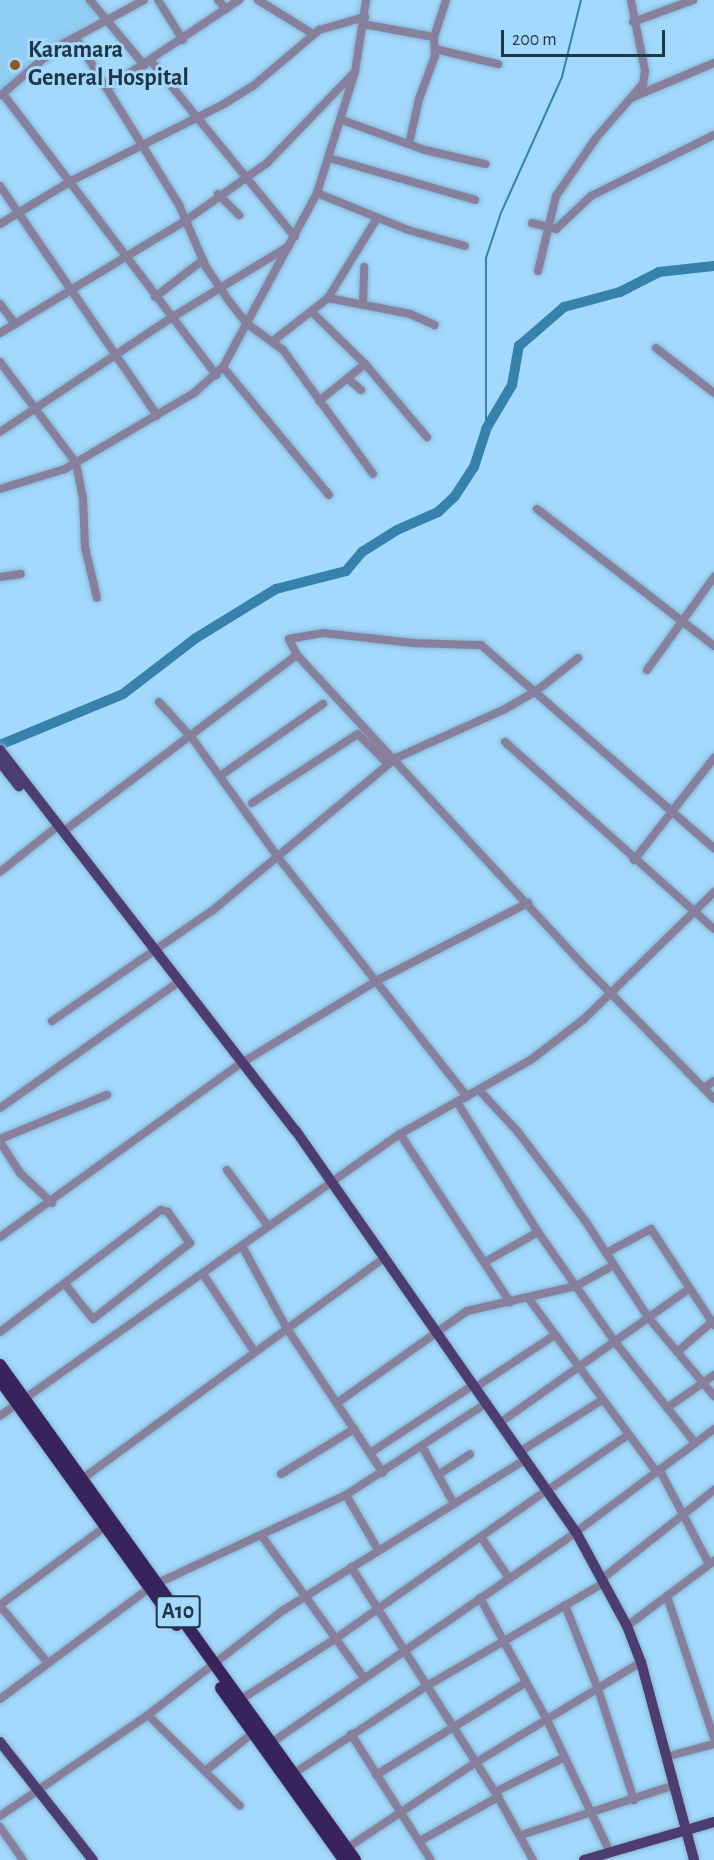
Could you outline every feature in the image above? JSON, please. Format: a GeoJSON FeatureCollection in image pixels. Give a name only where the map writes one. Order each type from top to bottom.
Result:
{"type":"FeatureCollection","features":[{"type":"Feature","properties":{"kind":"highway","name":"A10"},"geometry":{"type":"LineString","coordinates":[[0,1365],[20,1401],[106,1526],[154,1585]]}},
{"type":"Feature","properties":{"kind":"highway","name":"A10"},"geometry":{"type":"LineString","coordinates":[[0,1380],[20,1401],[82,1479],[212,1668],[253,1733],[346,1854],[355,1860]]}},
{"type":"Feature","properties":{"kind":"highway","name":"A10"},"geometry":{"type":"LineString","coordinates":[[212,1668],[240,1700],[271,1743],[346,1854]]}},
{"type":"Feature","properties":{"kind":"main road"},"geometry":{"type":"LineString","coordinates":[[0,750],[3,762],[153,949],[330,1182],[473,1387],[501,1422],[521,1457]]}},
{"type":"Feature","properties":{"kind":"main road"},"geometry":{"type":"LineString","coordinates":[[153,949],[176,984],[241,1063]]}},
{"type":"Feature","properties":{"kind":"main road"},"geometry":{"type":"LineString","coordinates":[[330,1182],[381,1260],[435,1333]]}},
{"type":"Feature","properties":{"kind":"main road"},"geometry":{"type":"LineString","coordinates":[[473,1387],[482,1406],[521,1457],[574,1534],[627,1626],[669,1756],[694,1860]]}},
{"type":"Feature","properties":{"kind":"main road"},"geometry":{"type":"LineString","coordinates":[[602,1581],[639,1664],[688,1836]]}},
{"type":"Feature","properties":{"kind":"main road"},"geometry":{"type":"LineString","coordinates":[[0,1742],[85,1860]]}},
{"type":"Feature","properties":{"kind":"main road"},"geometry":{"type":"LineString","coordinates":[[0,1753],[93,1860]]}},
{"type":"Feature","properties":{"kind":"main road"},"geometry":{"type":"LineString","coordinates":[[688,1836],[714,1822]]}},
{"type":"Feature","properties":{"kind":"main road"},"geometry":{"type":"LineString","coordinates":[[584,1860],[610,1856],[714,1829]]}},
{"type":"Feature","properties":{"kind":"street"},"geometry":{"type":"LineString","coordinates":[[90,0],[106,22],[197,116],[295,237]]}},
{"type":"Feature","properties":{"kind":"street"},"geometry":{"type":"LineString","coordinates":[[144,0],[57,47],[2,95],[71,180],[123,256],[216,375]]}},
{"type":"Feature","properties":{"kind":"street"},"geometry":{"type":"LineString","coordinates":[[158,0],[183,40]]}},
{"type":"Feature","properties":{"kind":"street"},"geometry":{"type":"LineString","coordinates":[[218,0],[226,9]]}},
{"type":"Feature","properties":{"kind":"street"},"geometry":{"type":"LineString","coordinates":[[107,88],[183,40],[239,0]]}},
{"type":"Feature","properties":{"kind":"street"},"geometry":{"type":"LineString","coordinates":[[258,0],[313,34]]}},
{"type":"Feature","properties":{"kind":"street"},"geometry":{"type":"LineString","coordinates":[[0,489],[40,478],[76,463],[157,415],[216,375],[223,367],[291,245],[317,193],[342,120],[355,72],[366,0]]}},
{"type":"Feature","properties":{"kind":"street"},"geometry":{"type":"LineString","coordinates":[[409,144],[435,49],[434,37],[446,0]]}},
{"type":"Feature","properties":{"kind":"street"},"geometry":{"type":"LineString","coordinates":[[537,271],[556,196],[627,100],[643,84],[645,71],[633,22],[632,0]]}},
{"type":"Feature","properties":{"kind":"street"},"geometry":{"type":"LineString","coordinates":[[633,22],[693,0]]}},
{"type":"Feature","properties":{"kind":"street"},"geometry":{"type":"LineString","coordinates":[[0,224],[71,180],[253,86],[313,34],[364,21],[434,37]]}},
{"type":"Feature","properties":{"kind":"street"},"geometry":{"type":"LineString","coordinates":[[75,38],[141,144],[222,291],[246,323],[273,341],[373,474]]}},
{"type":"Feature","properties":{"kind":"street"},"geometry":{"type":"LineString","coordinates":[[435,49],[498,64]]}},
{"type":"Feature","properties":{"kind":"street"},"geometry":{"type":"LineString","coordinates":[[627,100],[714,63]]}},
{"type":"Feature","properties":{"kind":"street"},"geometry":{"type":"LineString","coordinates":[[0,333],[73,290],[123,256],[185,221],[219,194],[267,163],[355,72]]}},
{"type":"Feature","properties":{"kind":"street"},"geometry":{"type":"LineString","coordinates":[[342,120],[409,144],[485,164]]}},
{"type":"Feature","properties":{"kind":"street"},"geometry":{"type":"LineString","coordinates":[[532,223],[549,229],[572,218],[591,196],[714,135]]}},
{"type":"Feature","properties":{"kind":"street"},"geometry":{"type":"LineString","coordinates":[[329,158],[475,200]]}},
{"type":"Feature","properties":{"kind":"street"},"geometry":{"type":"LineString","coordinates":[[0,186],[73,290],[114,356],[157,415]]}},
{"type":"Feature","properties":{"kind":"street"},"geometry":{"type":"LineString","coordinates":[[317,193],[377,218],[465,246]]}},
{"type":"Feature","properties":{"kind":"street"},"geometry":{"type":"LineString","coordinates":[[219,194],[239,215]]}},
{"type":"Feature","properties":{"kind":"street"},"geometry":{"type":"LineString","coordinates":[[273,341],[313,313],[328,298],[377,218]]}},
{"type":"Feature","properties":{"kind":"street"},"geometry":{"type":"LineString","coordinates":[[0,432],[171,318],[222,291],[291,245]]}},
{"type":"Feature","properties":{"kind":"street"},"geometry":{"type":"LineString","coordinates":[[155,297],[203,260]]}},
{"type":"Feature","properties":{"kind":"street"},"geometry":{"type":"LineString","coordinates":[[363,303],[364,267]]}},
{"type":"Feature","properties":{"kind":"street"},"geometry":{"type":"LineString","coordinates":[[328,298],[410,314],[435,325]]}},
{"type":"Feature","properties":{"kind":"street"},"geometry":{"type":"LineString","coordinates":[[0,304],[15,324]]}},
{"type":"Feature","properties":{"kind":"street"},"geometry":{"type":"LineString","coordinates":[[313,313],[365,364],[427,437]]}},
{"type":"Feature","properties":{"kind":"street"},"geometry":{"type":"LineString","coordinates":[[656,348],[714,393]]}},
{"type":"Feature","properties":{"kind":"street"},"geometry":{"type":"LineString","coordinates":[[0,362],[76,463],[83,499],[85,547],[97,598]]}},
{"type":"Feature","properties":{"kind":"street"},"geometry":{"type":"LineString","coordinates":[[320,401],[365,364]]}},
{"type":"Feature","properties":{"kind":"street"},"geometry":{"type":"LineString","coordinates":[[223,367],[329,495]]}},
{"type":"Feature","properties":{"kind":"street"},"geometry":{"type":"LineString","coordinates":[[348,379],[361,390]]}},
{"type":"Feature","properties":{"kind":"street"},"geometry":{"type":"LineString","coordinates":[[537,510],[714,646]]}},
{"type":"Feature","properties":{"kind":"street"},"geometry":{"type":"LineString","coordinates":[[0,577],[21,574]]}},
{"type":"Feature","properties":{"kind":"street"},"geometry":{"type":"LineString","coordinates":[[647,669],[714,577]]}},
{"type":"Feature","properties":{"kind":"street"},"geometry":{"type":"LineString","coordinates":[[714,848],[481,645],[413,643],[323,633],[289,639],[297,655],[396,758],[524,904],[714,1099]]}},
{"type":"Feature","properties":{"kind":"street"},"geometry":{"type":"LineString","coordinates":[[0,872],[192,738],[297,655]]}},
{"type":"Feature","properties":{"kind":"street"},"geometry":{"type":"LineString","coordinates":[[52,1021],[153,949],[213,910],[277,856],[351,799],[396,758],[535,692],[578,658]]}},
{"type":"Feature","properties":{"kind":"street"},"geometry":{"type":"LineString","coordinates":[[159,702],[192,738],[277,856],[378,980],[467,1097]]}},
{"type":"Feature","properties":{"kind":"street"},"geometry":{"type":"LineString","coordinates":[[220,776],[323,704]]}},
{"type":"Feature","properties":{"kind":"street"},"geometry":{"type":"LineString","coordinates":[[252,804],[358,734],[388,764]]}},
{"type":"Feature","properties":{"kind":"street"},"geometry":{"type":"LineString","coordinates":[[505,742],[634,860],[714,929]]}},
{"type":"Feature","properties":{"kind":"street"},"geometry":{"type":"LineString","coordinates":[[634,860],[714,758]]}},
{"type":"Feature","properties":{"kind":"street"},"geometry":{"type":"LineString","coordinates":[[0,1416],[400,1134],[532,1059],[584,1019],[714,892]]}},
{"type":"Feature","properties":{"kind":"street"},"geometry":{"type":"LineString","coordinates":[[0,1238],[52,1203],[241,1063],[378,980],[524,904]]}},
{"type":"Feature","properties":{"kind":"street"},"geometry":{"type":"LineString","coordinates":[[0,1108],[176,984]]}},
{"type":"Feature","properties":{"kind":"street"},"geometry":{"type":"LineString","coordinates":[[704,1088],[714,1081]]}},
{"type":"Feature","properties":{"kind":"street"},"geometry":{"type":"LineString","coordinates":[[479,1090],[518,1132],[606,1253],[648,1317],[714,1396]]}},
{"type":"Feature","properties":{"kind":"street"},"geometry":{"type":"LineString","coordinates":[[52,1203],[20,1173],[0,1140],[107,1095]]}},
{"type":"Feature","properties":{"kind":"street"},"geometry":{"type":"LineString","coordinates":[[457,1102],[538,1232],[615,1342],[695,1443]]}},
{"type":"Feature","properties":{"kind":"street"},"geometry":{"type":"LineString","coordinates":[[400,1134],[510,1302]]}},
{"type":"Feature","properties":{"kind":"street"},"geometry":{"type":"LineString","coordinates":[[227,1170],[268,1226]]}},
{"type":"Feature","properties":{"kind":"street"},"geometry":{"type":"LineString","coordinates":[[0,1332],[161,1210],[168,1212],[190,1243],[93,1319],[65,1284]]}},
{"type":"Feature","properties":{"kind":"street"},"geometry":{"type":"LineString","coordinates":[[606,1253],[651,1229],[713,1323],[676,1352]]}},
{"type":"Feature","properties":{"kind":"street"},"geometry":{"type":"LineString","coordinates":[[485,1262],[538,1232]]}},
{"type":"Feature","properties":{"kind":"street"},"geometry":{"type":"LineString","coordinates":[[242,1246],[286,1327],[383,1473]]}},
{"type":"Feature","properties":{"kind":"street"},"geometry":{"type":"LineString","coordinates":[[82,1479],[286,1327],[381,1260]]}},
{"type":"Feature","properties":{"kind":"street"},"geometry":{"type":"LineString","coordinates":[[337,1403],[467,1311],[529,1299],[576,1286],[614,1265]]}},
{"type":"Feature","properties":{"kind":"street"},"geometry":{"type":"LineString","coordinates":[[203,1274],[254,1351]]}},
{"type":"Feature","properties":{"kind":"street"},"geometry":{"type":"LineString","coordinates":[[501,1422],[689,1289]]}},
{"type":"Feature","properties":{"kind":"street"},"geometry":{"type":"LineString","coordinates":[[529,1299],[628,1435],[658,1470],[712,1563],[627,1626]]}},
{"type":"Feature","properties":{"kind":"street"},"geometry":{"type":"LineString","coordinates":[[370,1453],[555,1335]]}},
{"type":"Feature","properties":{"kind":"street"},"geometry":{"type":"LineString","coordinates":[[667,1408],[714,1375]]}},
{"type":"Feature","properties":{"kind":"street"},"geometry":{"type":"LineString","coordinates":[[0,1815],[148,1715],[212,1668],[246,1636],[351,1567],[454,1504],[602,1400]]}},
{"type":"Feature","properties":{"kind":"street"},"geometry":{"type":"LineString","coordinates":[[0,1699],[154,1585],[346,1495],[423,1448],[482,1406]]}},
{"type":"Feature","properties":{"kind":"street"},"geometry":{"type":"LineString","coordinates":[[281,1474],[354,1429]]}},
{"type":"Feature","properties":{"kind":"street"},"geometry":{"type":"LineString","coordinates":[[271,1743],[574,1534],[714,1430]]}},
{"type":"Feature","properties":{"kind":"street"},"geometry":{"type":"LineString","coordinates":[[240,1700],[335,1639],[628,1435]]}},
{"type":"Feature","properties":{"kind":"street"},"geometry":{"type":"LineString","coordinates":[[423,1448],[454,1504]]}},
{"type":"Feature","properties":{"kind":"street"},"geometry":{"type":"LineString","coordinates":[[438,1475],[470,1454]]}},
{"type":"Feature","properties":{"kind":"street"},"geometry":{"type":"LineString","coordinates":[[293,1774],[351,1734],[602,1581],[714,1490]]}},
{"type":"Feature","properties":{"kind":"street"},"geometry":{"type":"LineString","coordinates":[[346,1495],[378,1550]]}},
{"type":"Feature","properties":{"kind":"street"},"geometry":{"type":"LineString","coordinates":[[47,1662],[0,1605],[106,1526]]}},
{"type":"Feature","properties":{"kind":"street"},"geometry":{"type":"LineString","coordinates":[[261,1535],[364,1678]]}},
{"type":"Feature","properties":{"kind":"street"},"geometry":{"type":"LineString","coordinates":[[481,1537],[509,1578]]}},
{"type":"Feature","properties":{"kind":"street"},"geometry":{"type":"LineString","coordinates":[[351,1567],[425,1688],[521,1835],[533,1860]]}},
{"type":"Feature","properties":{"kind":"street"},"geometry":{"type":"LineString","coordinates":[[667,1596],[714,1738]]}},
{"type":"Feature","properties":{"kind":"street"},"geometry":{"type":"LineString","coordinates":[[480,1598],[501,1641],[547,1720],[610,1856]]}},
{"type":"Feature","properties":{"kind":"street"},"geometry":{"type":"LineString","coordinates":[[565,1605],[598,1689],[634,1800]]}},
{"type":"Feature","properties":{"kind":"street"},"geometry":{"type":"LineString","coordinates":[[346,1854],[399,1811],[639,1664]]}},
{"type":"Feature","properties":{"kind":"street"},"geometry":{"type":"LineString","coordinates":[[376,1775],[451,1726],[525,1683]]}},
{"type":"Feature","properties":{"kind":"street"},"geometry":{"type":"LineString","coordinates":[[148,1715],[240,1806]]}},
{"type":"Feature","properties":{"kind":"street"},"geometry":{"type":"LineString","coordinates":[[205,1771],[253,1733]]}},
{"type":"Feature","properties":{"kind":"street"},"geometry":{"type":"LineString","coordinates":[[351,1734],[431,1860]]}},
{"type":"Feature","properties":{"kind":"street"},"geometry":{"type":"LineString","coordinates":[[669,1756],[714,1744]]}},
{"type":"Feature","properties":{"kind":"street"},"geometry":{"type":"LineString","coordinates":[[420,1841],[565,1757]]}},
{"type":"Feature","properties":{"kind":"street"},"geometry":{"type":"LineString","coordinates":[[521,1835],[592,1814],[672,1786]]}},
{"type":"Feature","properties":{"kind":"street"},"geometry":{"type":"LineString","coordinates":[[0,1827],[23,1860]]}},
{"type":"Feature","properties":{"kind":"shaded area","name":"Karamara General Hospital"},"geometry":{"type":"Polygon","coordinates":[[[0,0],[86,0],[96,16],[0,90],[0,0]]]}},
{"type":"Feature","properties":{"kind":"waterway"},"geometry":{"type":"LineString","coordinates":[[486,429],[486,258],[501,213],[562,77],[581,0]]}},
{"type":"Feature","properties":{"kind":"waterway"},"geometry":{"type":"LineString","coordinates":[[0,745],[123,694],[196,638],[276,589],[346,571],[362,552],[397,530],[438,512],[455,496],[474,467],[486,429],[512,385],[519,346],[564,307],[620,292],[659,272],[714,266]]}},
{"type":"Feature","properties":{"kind":"place","name":"Karamara General Hospital"},"geometry":{"type":"Point","coordinates":[15,65]}}]}
